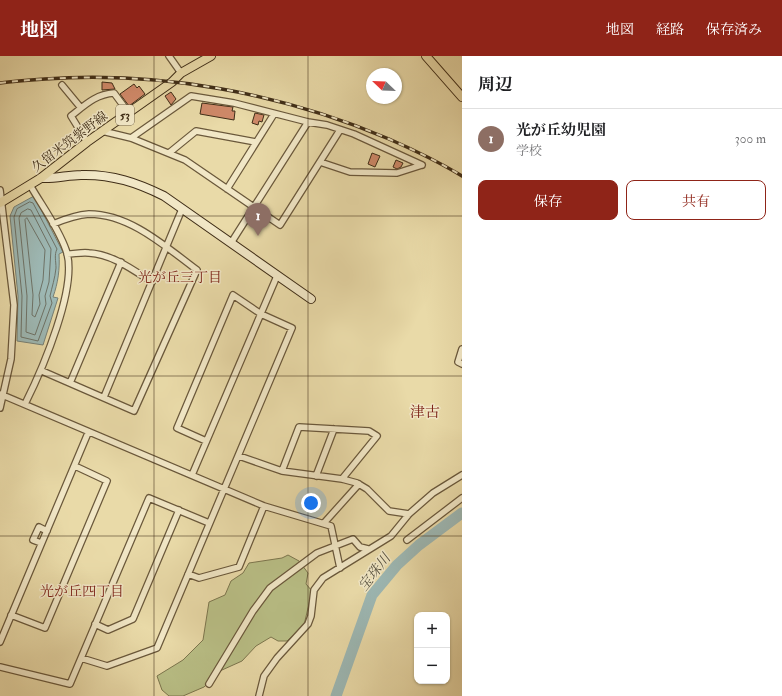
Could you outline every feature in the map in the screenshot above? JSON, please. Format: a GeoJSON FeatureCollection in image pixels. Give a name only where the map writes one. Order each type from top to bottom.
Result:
{"type":"FeatureCollection","features":[{"type":"Feature","properties":{"kind":"main road","name":"久留米筑紫野線"},"geometry":{"type":"LineString","coordinates":[[1,202],[41,178],[102,131],[172,82],[181,73],[211,56]]}},
{"type":"Feature","properties":{"kind":"main road"},"geometry":{"type":"LineString","coordinates":[[426,56],[462,97]]}},
{"type":"Feature","properties":{"kind":"street"},"geometry":{"type":"LineString","coordinates":[[169,56],[181,73]]}},
{"type":"Feature","properties":{"kind":"street"},"geometry":{"type":"LineString","coordinates":[[62,85],[81,108]]}},
{"type":"Feature","properties":{"kind":"street"},"geometry":{"type":"LineString","coordinates":[[87,142],[71,116],[81,108],[102,94],[114,93],[128,112]]}},
{"type":"Feature","properties":{"kind":"street"},"geometry":{"type":"LineString","coordinates":[[131,138],[191,96],[234,103],[274,114],[327,125],[422,165],[397,174],[350,172],[320,162]]}},
{"type":"Feature","properties":{"kind":"street"},"geometry":{"type":"LineString","coordinates":[[227,189],[274,114]]}},
{"type":"Feature","properties":{"kind":"street"},"geometry":{"type":"LineString","coordinates":[[231,243],[308,122]]}},
{"type":"Feature","properties":{"kind":"street"},"geometry":{"type":"LineString","coordinates":[[102,131],[131,138],[185,160],[280,225],[340,130]]}},
{"type":"Feature","properties":{"kind":"street"},"geometry":{"type":"LineString","coordinates":[[169,153],[196,131],[256,142]]}},
{"type":"Feature","properties":{"kind":"street"},"geometry":{"type":"LineString","coordinates":[[41,178],[53,179],[80,175],[121,179],[143,186],[164,196],[311,300]]}},
{"type":"Feature","properties":{"kind":"street"},"geometry":{"type":"LineString","coordinates":[[25,404],[42,371],[67,292],[69,275],[67,254],[53,224],[30,185]]}},
{"type":"Feature","properties":{"kind":"street"},"geometry":{"type":"LineString","coordinates":[[0,190],[14,305],[11,359],[1,394],[0,408]]}},
{"type":"Feature","properties":{"kind":"street"},"geometry":{"type":"LineString","coordinates":[[104,397],[182,209]]}},
{"type":"Feature","properties":{"kind":"street"},"geometry":{"type":"LineString","coordinates":[[42,371],[134,411],[196,270],[167,247],[135,227],[109,217],[89,214],[72,217],[53,224]]}},
{"type":"Feature","properties":{"kind":"street"},"geometry":{"type":"LineString","coordinates":[[67,254],[90,253],[121,262],[152,282]]}},
{"type":"Feature","properties":{"kind":"street"},"geometry":{"type":"LineString","coordinates":[[70,383],[121,262]]}},
{"type":"Feature","properties":{"kind":"street"},"geometry":{"type":"LineString","coordinates":[[192,475],[278,276]]}},
{"type":"Feature","properties":{"kind":"street"},"geometry":{"type":"LineString","coordinates":[[81,658],[107,666],[157,648],[209,523],[239,456],[292,328],[261,314],[233,295],[177,428],[206,441]]}},
{"type":"Feature","properties":{"kind":"street"},"geometry":{"type":"LineString","coordinates":[[462,349],[458,362],[462,364]]}},
{"type":"Feature","properties":{"kind":"street"},"geometry":{"type":"LineString","coordinates":[[1,394],[88,433],[192,475],[224,490],[264,506],[331,526],[340,568]]}},
{"type":"Feature","properties":{"kind":"street"},"geometry":{"type":"LineString","coordinates":[[282,471],[300,427],[369,430],[377,436],[342,479]]}},
{"type":"Feature","properties":{"kind":"street"},"geometry":{"type":"LineString","coordinates":[[316,476],[334,429]]}},
{"type":"Feature","properties":{"kind":"street"},"geometry":{"type":"LineString","coordinates":[[0,642],[88,433]]}},
{"type":"Feature","properties":{"kind":"street"},"geometry":{"type":"LineString","coordinates":[[239,456],[282,471],[342,479],[359,484],[367,489],[389,511],[409,514]]}},
{"type":"Feature","properties":{"kind":"street"},"geometry":{"type":"LineString","coordinates":[[11,615],[45,628],[107,480],[74,466]]}},
{"type":"Feature","properties":{"kind":"street"},"geometry":{"type":"LineString","coordinates":[[259,696],[264,676],[277,658],[308,624],[311,616],[314,590],[327,574],[340,568],[368,549],[391,536],[409,514],[433,493],[462,474]]}},
{"type":"Feature","properties":{"kind":"street"},"geometry":{"type":"LineString","coordinates":[[324,524],[359,484]]}},
{"type":"Feature","properties":{"kind":"street"},"geometry":{"type":"LineString","coordinates":[[0,667],[70,684],[149,498],[209,523]]}},
{"type":"Feature","properties":{"kind":"street"},"geometry":{"type":"LineString","coordinates":[[407,540],[462,498]]}},
{"type":"Feature","properties":{"kind":"street"},"geometry":{"type":"LineString","coordinates":[[188,574],[199,578],[239,567],[264,506]]}},
{"type":"Feature","properties":{"kind":"street"},"geometry":{"type":"LineString","coordinates":[[95,624],[108,630],[133,619],[179,510]]}},
{"type":"Feature","properties":{"kind":"street"},"geometry":{"type":"LineString","coordinates":[[41,543],[33,540],[39,527],[47,531]]}},
{"type":"Feature","properties":{"kind":"street"},"geometry":{"type":"LineString","coordinates":[[208,684],[253,611],[270,588],[317,553],[353,538],[360,547],[368,549]]}},
{"type":"Feature","properties":{"kind":"green space"},"geometry":{"type":"Polygon","coordinates":[[[288,555],[299,561],[308,573],[306,584],[312,591],[304,625],[287,641],[278,641],[271,637],[256,646],[242,661],[222,670],[204,687],[183,696],[169,696],[162,690],[157,676],[183,660],[203,640],[209,602],[225,595],[231,581],[243,573],[249,563],[282,558],[288,555]]]}},
{"type":"Feature","properties":{"kind":"water"},"geometry":{"type":"Polygon","coordinates":[[[34,196],[63,252],[59,254],[58,276],[53,297],[58,298],[43,345],[17,341],[18,296],[10,216],[14,207],[34,196]]]}},
{"type":"Feature","properties":{"kind":"building"},"geometry":{"type":"Polygon","coordinates":[[[102,82],[112,83],[115,89],[102,90],[102,82]]]}},
{"type":"Feature","properties":{"kind":"building"},"geometry":{"type":"Polygon","coordinates":[[[134,84],[137,88],[139,86],[145,94],[129,106],[120,94],[134,84]]]}},
{"type":"Feature","properties":{"kind":"building"},"geometry":{"type":"Polygon","coordinates":[[[171,92],[176,99],[171,105],[165,96],[171,92]]]}},
{"type":"Feature","properties":{"kind":"building"},"geometry":{"type":"Polygon","coordinates":[[[202,103],[233,107],[232,111],[235,111],[234,120],[200,114],[202,103]]]}},
{"type":"Feature","properties":{"kind":"building"},"geometry":{"type":"Polygon","coordinates":[[[255,113],[264,115],[262,122],[259,121],[258,125],[252,123],[255,113]]]}},
{"type":"Feature","properties":{"kind":"building"},"geometry":{"type":"Polygon","coordinates":[[[372,153],[380,156],[375,167],[368,164],[372,153]]]}},
{"type":"Feature","properties":{"kind":"building"},"geometry":{"type":"Polygon","coordinates":[[[396,160],[403,163],[401,167],[397,169],[393,167],[396,160]]]}},
{"type":"Feature","properties":{"kind":"waterway","name":"宝珠川"},"geometry":{"type":"LineString","coordinates":[[336,696],[372,595],[397,565],[419,545],[462,513]]}},
{"type":"Feature","properties":{"kind":"railway"},"geometry":{"type":"LineString","coordinates":[[0,83],[89,77],[177,82],[220,89],[264,98],[306,109],[348,123],[408,147],[462,176]]}},
{"type":"Feature","properties":{"kind":"place","name":"光が丘幼児園"},"geometry":{"type":"Point","coordinates":[258,236]}},
{"type":"Feature","properties":{"kind":"district","name":"光が丘三丁目"},"geometry":{"type":"Point","coordinates":[180,277]}},
{"type":"Feature","properties":{"kind":"district","name":"津古"},"geometry":{"type":"Point","coordinates":[425,412]}},
{"type":"Feature","properties":{"kind":"district","name":"光が丘四丁目"},"geometry":{"type":"Point","coordinates":[82,591]}}]}
